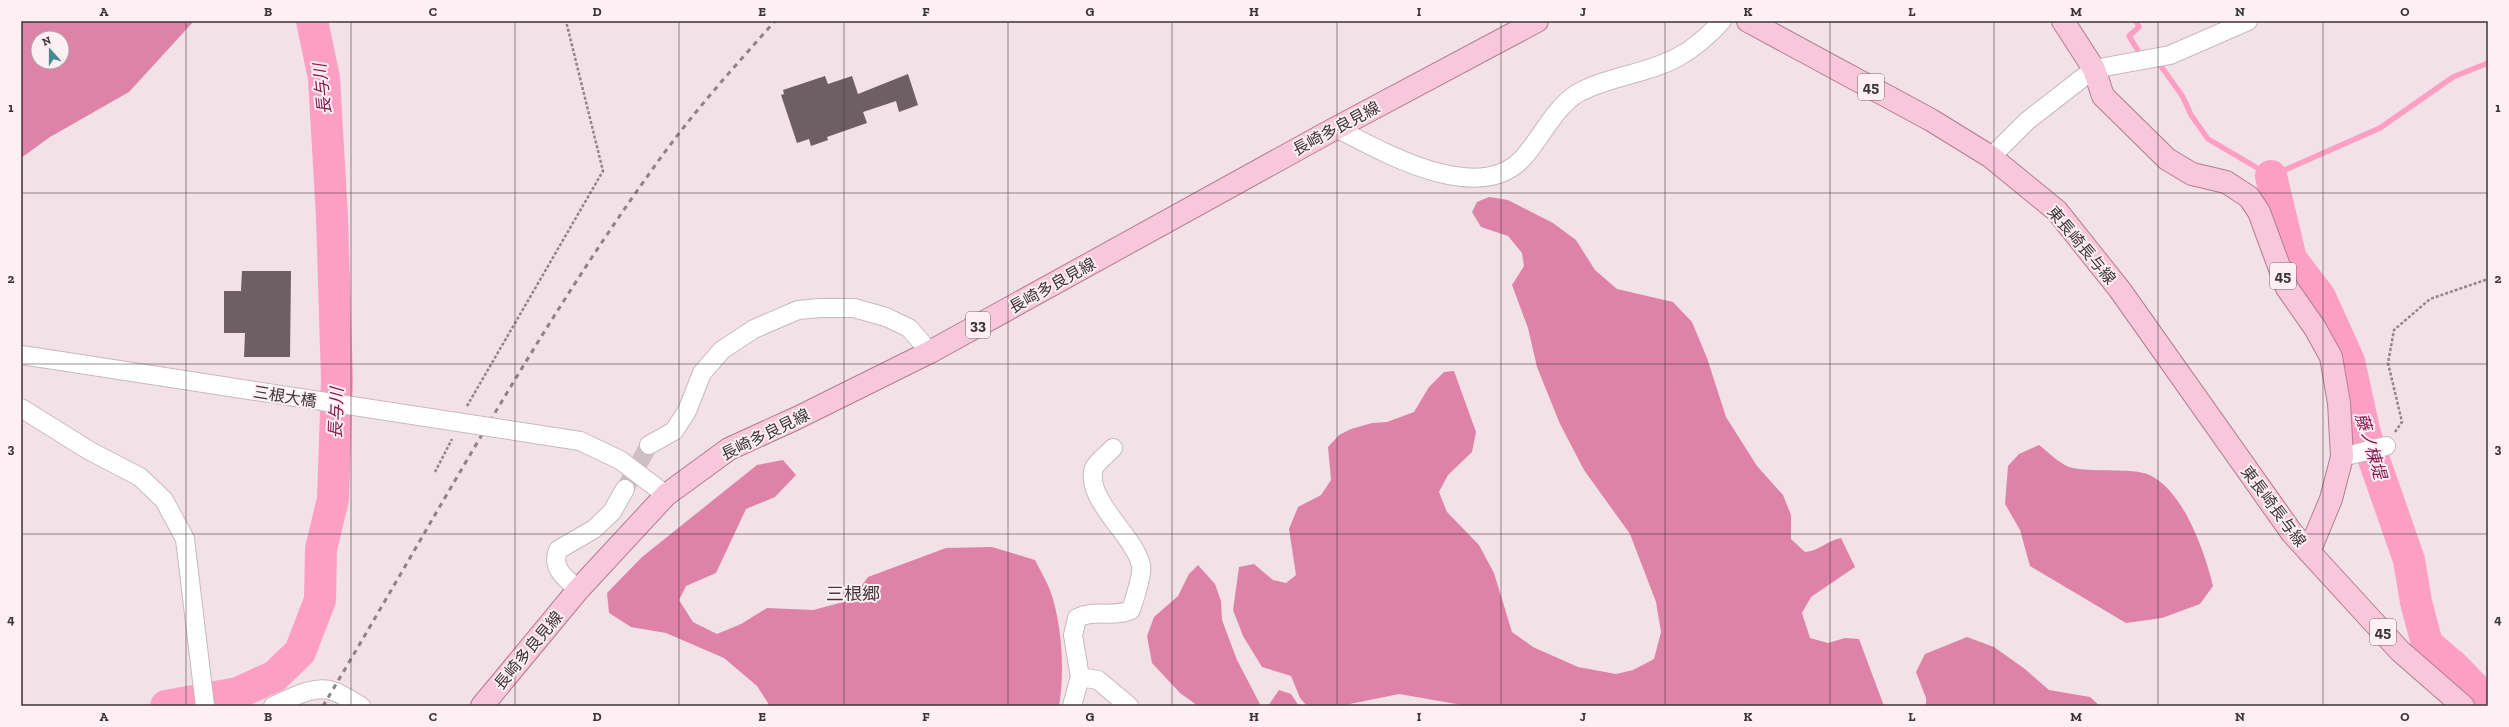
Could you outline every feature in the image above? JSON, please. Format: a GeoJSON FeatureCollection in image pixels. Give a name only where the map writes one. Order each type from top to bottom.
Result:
{"type":"FeatureCollection","features":[{"type":"Feature","properties":{"kind":"main road","name":"長崎多良見線"},"geometry":{"type":"LineString","coordinates":[[482,706],[578,590],[666,495],[728,449],[797,418],[930,352],[1336,128],[1537,21]]}},
{"type":"Feature","properties":{"kind":"main road","name":"東長崎長与線"},"geometry":{"type":"LineString","coordinates":[[1748,21],[1931,120],[1991,157],[2057,211],[2120,290],[2242,465],[2292,533],[2400,651],[2463,706]]}},
{"type":"Feature","properties":{"kind":"main road","name":"東長崎長与線"},"geometry":{"type":"LineString","coordinates":[[2063,21],[2094,69],[2103,96],[2167,159],[2192,174],[2226,182],[2249,197],[2259,212],[2287,288],[2315,328],[2331,357],[2339,403],[2342,457],[2331,499],[2309,552]]}},
{"type":"Feature","properties":{"kind":"street"},"geometry":{"type":"LineString","coordinates":[[1336,128],[1389,155],[1448,175],[1482,177],[1503,174],[1523,159],[1563,107],[1577,94],[1595,85],[1677,58],[1706,39],[1722,21]]}},
{"type":"Feature","properties":{"kind":"street"},"geometry":{"type":"LineString","coordinates":[[1991,157],[2027,121],[2094,69],[2170,55],[2248,21]]}},
{"type":"Feature","properties":{"kind":"street"},"geometry":{"type":"LineString","coordinates":[[649,445],[674,431],[687,411],[702,373],[722,350],[754,329],[798,310],[820,308],[854,308],[886,317],[908,328],[930,352]]}},
{"type":"Feature","properties":{"kind":"street","name":"三根大橋"},"geometry":{"type":"LineString","coordinates":[[21,356],[580,441],[620,460],[666,495]]}},
{"type":"Feature","properties":{"kind":"street"},"geometry":{"type":"LineString","coordinates":[[21,408],[90,451],[140,476],[164,500],[185,539],[205,706]]}},
{"type":"Feature","properties":{"kind":"street"},"geometry":{"type":"LineString","coordinates":[[2342,457],[2386,446]]}},
{"type":"Feature","properties":{"kind":"street"},"geometry":{"type":"LineString","coordinates":[[1072,706],[1080,678],[1073,635],[1077,618],[1088,613],[1121,615],[1131,610],[1141,566],[1130,541],[1105,510],[1093,480],[1094,467],[1113,448]]}},
{"type":"Feature","properties":{"kind":"street"},"geometry":{"type":"LineString","coordinates":[[578,590],[558,569],[554,560],[558,550],[594,529],[608,516],[625,489]]}},
{"type":"Feature","properties":{"kind":"street"},"geometry":{"type":"LineString","coordinates":[[1080,678],[1098,680],[1129,706]]}},
{"type":"Feature","properties":{"kind":"street"},"geometry":{"type":"LineString","coordinates":[[273,706],[297,695],[320,690],[332,690],[361,706]]}},
{"type":"Feature","properties":{"kind":"path"},"geometry":{"type":"LineString","coordinates":[[465,410],[603,171],[566,21]]}},
{"type":"Feature","properties":{"kind":"path"},"geometry":{"type":"LineString","coordinates":[[2386,446],[2402,422],[2388,363],[2394,330],[2430,299],[2488,279]]}},
{"type":"Feature","properties":{"kind":"path"},"geometry":{"type":"LineString","coordinates":[[435,472],[455,432]]}},
{"type":"Feature","properties":{"kind":"shaded area"},"geometry":{"type":"Polygon","coordinates":[[[21,21],[194,21],[129,92],[50,137],[21,158],[21,21]]]}},
{"type":"Feature","properties":{"kind":"shaded area"},"geometry":{"type":"Polygon","coordinates":[[[1489,197],[1508,200],[1553,223],[1576,240],[1595,270],[1617,289],[1673,302],[1692,322],[1707,358],[1726,417],[1757,466],[1783,495],[1791,515],[1791,539],[1805,552],[1815,550],[1841,538],[1855,567],[1811,597],[1802,613],[1810,638],[1828,643],[1845,638],[1859,639],[1884,706],[1468,706],[1399,694],[1340,706],[1307,706],[1300,698],[1291,676],[1262,667],[1243,636],[1233,610],[1239,567],[1254,564],[1273,580],[1286,583],[1296,575],[1289,529],[1298,507],[1321,495],[1331,480],[1328,447],[1339,435],[1351,429],[1372,423],[1387,422],[1414,412],[1429,387],[1444,372],[1454,371],[1476,432],[1472,452],[1448,475],[1439,492],[1447,512],[1479,545],[1494,573],[1512,632],[1533,647],[1578,667],[1616,674],[1633,670],[1654,659],[1661,632],[1656,602],[1630,534],[1584,470],[1560,424],[1537,367],[1528,328],[1512,285],[1524,266],[1522,253],[1508,236],[1481,227],[1472,212],[1477,202],[1489,197]]]}},
{"type":"Feature","properties":{"kind":"shaded area"},"geometry":{"type":"Polygon","coordinates":[[[2039,445],[2057,460],[2069,467],[2075,469],[2139,472],[2154,477],[2167,488],[2188,518],[2197,537],[2213,586],[2200,604],[2162,618],[2126,623],[2030,566],[2020,530],[2005,504],[2008,466],[2019,454],[2039,445]]]}},
{"type":"Feature","properties":{"kind":"shaded area"},"geometry":{"type":"Polygon","coordinates":[[[783,460],[796,475],[775,497],[746,509],[716,573],[686,586],[679,600],[693,622],[717,634],[741,624],[767,608],[813,610],[851,600],[868,577],[946,548],[992,547],[1035,560],[1050,590],[1060,632],[1062,678],[1059,706],[767,706],[768,703],[757,686],[724,658],[666,633],[631,627],[609,613],[607,593],[642,557],[757,465],[783,460]]]}},
{"type":"Feature","properties":{"kind":"shaded area"},"geometry":{"type":"Polygon","coordinates":[[[1198,565],[1215,584],[1221,601],[1222,620],[1237,660],[1261,706],[1198,706],[1180,693],[1152,663],[1147,636],[1154,617],[1178,596],[1189,574],[1198,565]]]}},
{"type":"Feature","properties":{"kind":"shaded area"},"geometry":{"type":"Polygon","coordinates":[[[1967,637],[1994,647],[2025,669],[2049,690],[2090,697],[2100,706],[1926,706],[1926,698],[1916,672],[1925,654],[1967,637]]]}},
{"type":"Feature","properties":{"kind":"shaded area"},"geometry":{"type":"Polygon","coordinates":[[[1279,690],[1291,694],[1299,706],[1268,706],[1279,690]]]}},
{"type":"Feature","properties":{"kind":"building"},"geometry":{"type":"Polygon","coordinates":[[[908,74],[918,105],[899,112],[896,101],[863,112],[867,123],[827,137],[828,140],[811,146],[809,139],[797,143],[781,95],[784,94],[783,90],[825,76],[828,84],[852,76],[858,94],[908,74]]]}},
{"type":"Feature","properties":{"kind":"building"},"geometry":{"type":"Polygon","coordinates":[[[242,271],[291,271],[290,357],[244,357],[245,333],[224,333],[224,291],[241,291],[242,271]]]}},
{"type":"Feature","properties":{"kind":"waterway","name":"長与川"},"geometry":{"type":"LineString","coordinates":[[166,706],[238,693],[275,676],[300,652],[320,600],[321,549],[333,499],[337,380],[332,217],[324,78],[312,21]]}},
{"type":"Feature","properties":{"kind":"waterway"},"geometry":{"type":"LineString","coordinates":[[2136,21],[2139,27],[2129,36],[2142,57]]}},
{"type":"Feature","properties":{"kind":"waterway"},"geometry":{"type":"LineString","coordinates":[[2158,62],[2183,97],[2191,115],[2208,139],[2271,176],[2380,128],[2453,77],[2488,63]]}},
{"type":"Feature","properties":{"kind":"waterway","name":"藤ノ棟堤"},"geometry":{"type":"LineString","coordinates":[[2271,176],[2291,259],[2320,297],[2349,361],[2365,434],[2409,560],[2416,602],[2427,644],[2453,666],[2488,702]]}},
{"type":"Feature","properties":{"kind":"tunnel"},"geometry":{"type":"LineString","coordinates":[[625,489],[649,445]]}},
{"type":"Feature","properties":{"kind":"railway"},"geometry":{"type":"LineString","coordinates":[[323,706],[524,365],[609,232],[682,129],[775,21]]}},
{"type":"Feature","properties":{"kind":"district","name":"三根郷"},"geometry":{"type":"Point","coordinates":[853,594]}}]}
